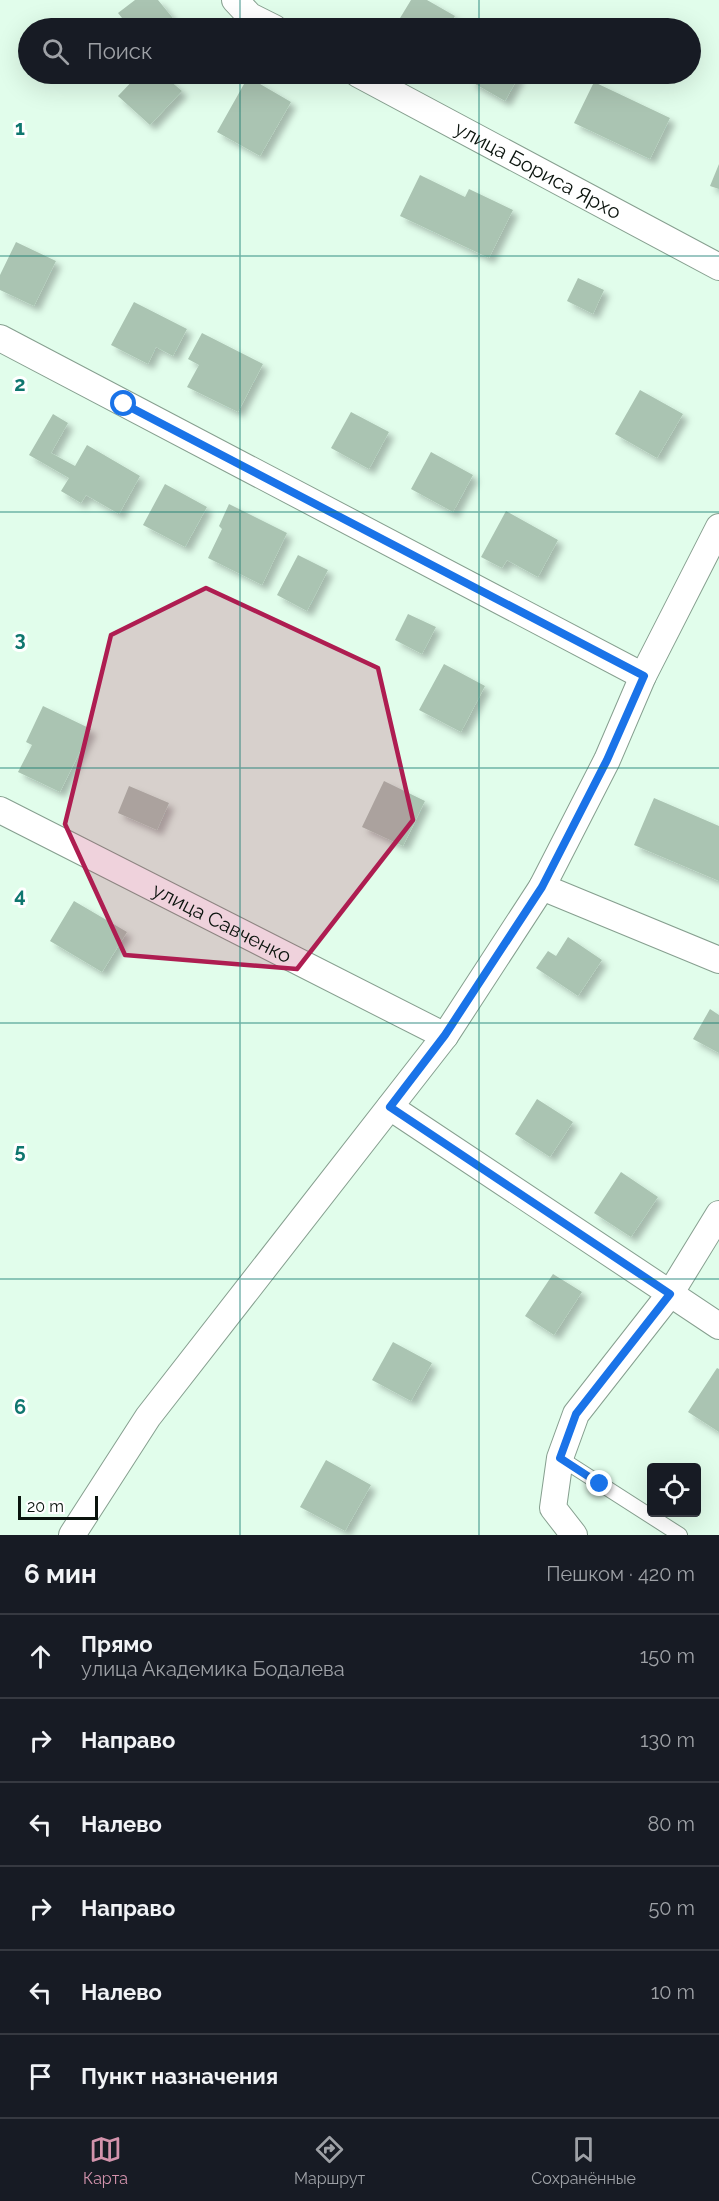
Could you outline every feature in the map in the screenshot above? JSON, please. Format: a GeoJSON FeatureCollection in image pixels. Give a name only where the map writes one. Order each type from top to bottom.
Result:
{"type":"FeatureCollection","features":[{"type":"Feature","properties":{"kind":"street"},"geometry":{"type":"LineString","coordinates":[[235,0],[256,18]]}},
{"type":"Feature","properties":{"kind":"street","name":"улица Бориса Ярхо"},"geometry":{"type":"LineString","coordinates":[[377,84],[719,267]]}},
{"type":"Feature","properties":{"kind":"street"},"geometry":{"type":"LineString","coordinates":[[0,338],[644,676]]}},
{"type":"Feature","properties":{"kind":"street"},"geometry":{"type":"LineString","coordinates":[[72,1535],[148,1418],[445,1035],[542,887],[607,760],[644,676],[719,527]]}},
{"type":"Feature","properties":{"kind":"street","name":"улица Савченко"},"geometry":{"type":"LineString","coordinates":[[0,810],[445,1035]]}},
{"type":"Feature","properties":{"kind":"street"},"geometry":{"type":"LineString","coordinates":[[542,887],[719,960]]}},
{"type":"Feature","properties":{"kind":"street"},"geometry":{"type":"LineString","coordinates":[[390,1107],[719,1326]]}},
{"type":"Feature","properties":{"kind":"street"},"geometry":{"type":"LineString","coordinates":[[574,1535],[553,1508],[560,1458],[576,1414],[670,1294],[719,1214]]}},
{"type":"Feature","properties":{"kind":"lane"},"geometry":{"type":"LineString","coordinates":[[560,1458],[680,1535]]}},
{"type":"Feature","properties":{"kind":"highlighted area"},"geometry":{"type":"Polygon","coordinates":[[[206,588],[378,668],[413,820],[297,969],[125,955],[65,824],[111,635],[206,588]]]}},
{"type":"Feature","properties":{"kind":"building"},"geometry":{"type":"Polygon","coordinates":[[[135,0],[158,0],[173,18],[122,18],[118,13],[135,0]]]}},
{"type":"Feature","properties":{"kind":"building"},"geometry":{"type":"Polygon","coordinates":[[[411,0],[427,0],[455,16],[454,18],[400,18],[411,0]]]}},
{"type":"Feature","properties":{"kind":"building"},"geometry":{"type":"Polygon","coordinates":[[[129,84],[174,84],[182,91],[150,125],[118,96],[129,84]]]}},
{"type":"Feature","properties":{"kind":"building"},"geometry":{"type":"Polygon","coordinates":[[[244,84],[260,84],[291,102],[260,156],[217,132],[244,84]]]}},
{"type":"Feature","properties":{"kind":"building"},"geometry":{"type":"Polygon","coordinates":[[[475,84],[514,84],[505,101],[475,84]]]}},
{"type":"Feature","properties":{"kind":"building"},"geometry":{"type":"Polygon","coordinates":[[[593,84],[598,84],[670,118],[650,159],[574,123],[593,84]]]}},
{"type":"Feature","properties":{"kind":"building"},"geometry":{"type":"Polygon","coordinates":[[[719,164],[719,189],[710,186],[719,164]]]}},
{"type":"Feature","properties":{"kind":"building"},"geometry":{"type":"Polygon","coordinates":[[[420,175],[465,197],[469,189],[513,210],[489,258],[400,216],[420,175]]]}},
{"type":"Feature","properties":{"kind":"building"},"geometry":{"type":"Polygon","coordinates":[[[16,242],[56,261],[34,306],[0,290],[0,275],[16,242]]]}},
{"type":"Feature","properties":{"kind":"building"},"geometry":{"type":"Polygon","coordinates":[[[578,278],[604,290],[593,314],[567,301],[578,278]]]}},
{"type":"Feature","properties":{"kind":"building"},"geometry":{"type":"Polygon","coordinates":[[[134,302],[187,329],[173,356],[156,347],[148,364],[111,345],[134,302]]]}},
{"type":"Feature","properties":{"kind":"building"},"geometry":{"type":"Polygon","coordinates":[[[202,333],[263,364],[238,412],[187,387],[199,365],[188,359],[202,333]]]}},
{"type":"Feature","properties":{"kind":"building"},"geometry":{"type":"Polygon","coordinates":[[[640,390],[683,414],[657,458],[615,434],[640,390]]]}},
{"type":"Feature","properties":{"kind":"building"},"geometry":{"type":"Polygon","coordinates":[[[351,412],[389,432],[369,469],[331,448],[351,412]]]}},
{"type":"Feature","properties":{"kind":"building"},"geometry":{"type":"Polygon","coordinates":[[[53,414],[68,423],[51,453],[75,466],[87,445],[140,476],[119,514],[86,495],[81,503],[61,491],[69,478],[29,455],[53,414]]]}},
{"type":"Feature","properties":{"kind":"building"},"geometry":{"type":"Polygon","coordinates":[[[431,452],[473,475],[453,512],[411,489],[431,452]]]}},
{"type":"Feature","properties":{"kind":"building"},"geometry":{"type":"Polygon","coordinates":[[[165,484],[207,507],[185,547],[143,525],[165,484]]]}},
{"type":"Feature","properties":{"kind":"building"},"geometry":{"type":"Polygon","coordinates":[[[229,504],[287,533],[262,585],[208,558],[222,529],[219,526],[229,504]]]}},
{"type":"Feature","properties":{"kind":"building"},"geometry":{"type":"Polygon","coordinates":[[[506,511],[558,540],[538,577],[507,560],[502,568],[481,557],[506,511]]]}},
{"type":"Feature","properties":{"kind":"building"},"geometry":{"type":"Polygon","coordinates":[[[298,555],[328,570],[307,611],[277,595],[298,555]]]}},
{"type":"Feature","properties":{"kind":"building"},"geometry":{"type":"Polygon","coordinates":[[[408,614],[436,627],[422,654],[395,640],[408,614]]]}},
{"type":"Feature","properties":{"kind":"building"},"geometry":{"type":"Polygon","coordinates":[[[444,664],[485,686],[461,732],[419,710],[444,664]]]}},
{"type":"Feature","properties":{"kind":"building"},"geometry":{"type":"Polygon","coordinates":[[[43,706],[91,729],[60,792],[18,772],[32,745],[26,742],[43,706]]]}},
{"type":"Feature","properties":{"kind":"building"},"geometry":{"type":"Polygon","coordinates":[[[384,781],[425,801],[403,846],[362,827],[384,781]]]}},
{"type":"Feature","properties":{"kind":"building"},"geometry":{"type":"Polygon","coordinates":[[[129,786],[169,803],[157,830],[118,813],[129,786]]]}},
{"type":"Feature","properties":{"kind":"building"},"geometry":{"type":"Polygon","coordinates":[[[654,798],[719,826],[719,881],[634,845],[654,798]]]}},
{"type":"Feature","properties":{"kind":"building"},"geometry":{"type":"Polygon","coordinates":[[[74,901],[127,932],[102,972],[50,941],[74,901]]]}},
{"type":"Feature","properties":{"kind":"building"},"geometry":{"type":"Polygon","coordinates":[[[568,937],[602,960],[578,996],[536,968],[548,951],[556,956],[568,937]]]}},
{"type":"Feature","properties":{"kind":"building"},"geometry":{"type":"Polygon","coordinates":[[[710,1009],[719,1015],[719,1053],[693,1039],[710,1009]]]}},
{"type":"Feature","properties":{"kind":"building"},"geometry":{"type":"Polygon","coordinates":[[[537,1099],[573,1122],[550,1157],[515,1134],[537,1099]]]}},
{"type":"Feature","properties":{"kind":"building"},"geometry":{"type":"Polygon","coordinates":[[[621,1172],[658,1197],[631,1237],[594,1213],[621,1172]]]}},
{"type":"Feature","properties":{"kind":"building"},"geometry":{"type":"Polygon","coordinates":[[[553,1274],[582,1292],[554,1335],[525,1316],[553,1274]]]}},
{"type":"Feature","properties":{"kind":"building"},"geometry":{"type":"Polygon","coordinates":[[[393,1342],[432,1363],[411,1401],[372,1380],[393,1342]]]}},
{"type":"Feature","properties":{"kind":"building"},"geometry":{"type":"Polygon","coordinates":[[[717,1368],[719,1369],[719,1432],[688,1412],[717,1368]]]}},
{"type":"Feature","properties":{"kind":"building"},"geometry":{"type":"Polygon","coordinates":[[[326,1460],[371,1485],[345,1531],[300,1507],[326,1460]]]}},
{"type":"Feature","properties":{"kind":"route"},"geometry":{"type":"LineString","coordinates":[[124,404],[644,676],[607,760],[542,887],[445,1035],[390,1107],[670,1294],[576,1414],[560,1458],[600,1484]]}}]}
